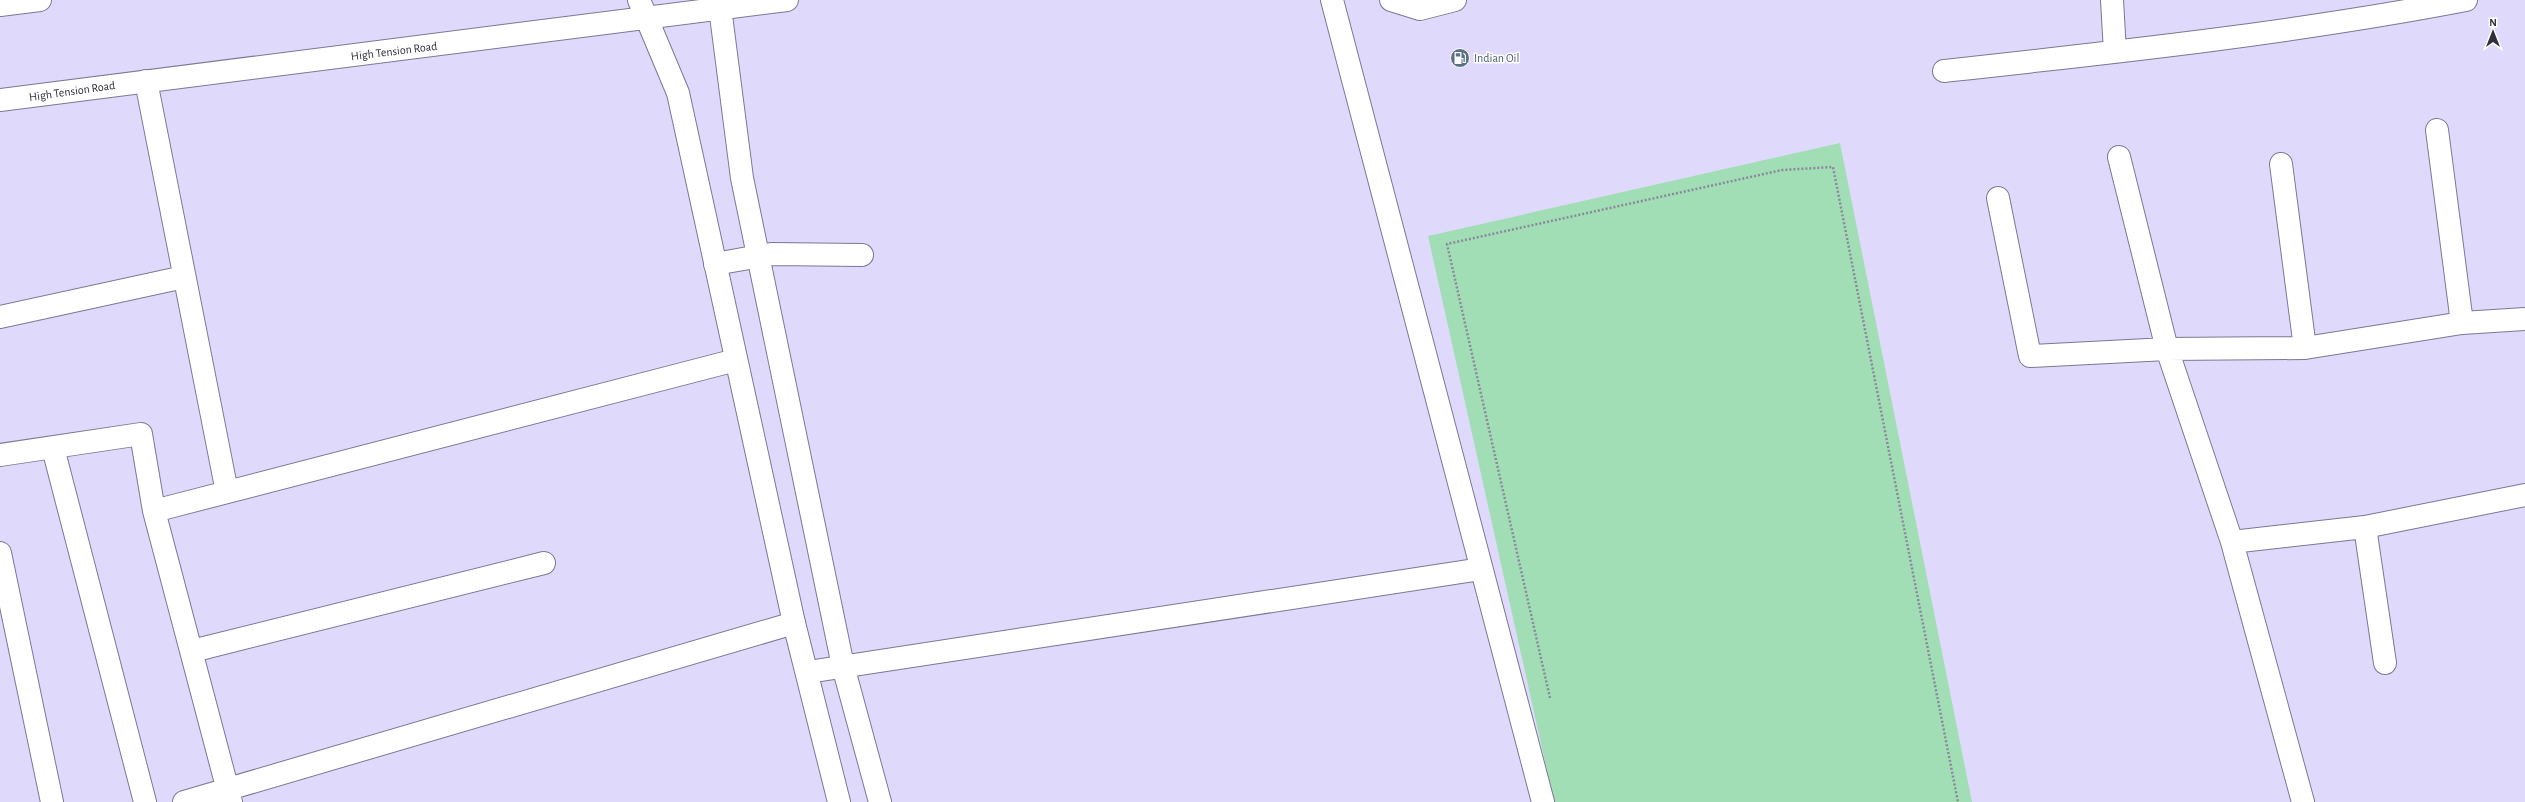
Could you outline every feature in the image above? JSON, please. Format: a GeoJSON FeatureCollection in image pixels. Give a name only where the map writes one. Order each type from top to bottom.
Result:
{"type":"FeatureCollection","features":[{"type":"Feature","properties":{"kind":"street"},"geometry":{"type":"LineString","coordinates":[[0,5],[40,0]]}},
{"type":"Feature","properties":{"kind":"street","name":"High Tension Road"},"geometry":{"type":"LineString","coordinates":[[0,100],[146,81],[644,10],[787,0]]}},
{"type":"Feature","properties":{"kind":"street"},"geometry":{"type":"LineString","coordinates":[[1332,0],[1543,802]]}},
{"type":"Feature","properties":{"kind":"street"},"geometry":{"type":"LineString","coordinates":[[1391,0],[1420,9],[1455,0]]}},
{"type":"Feature","properties":{"kind":"street"},"geometry":{"type":"LineString","coordinates":[[2112,0],[2115,52]]}},
{"type":"Feature","properties":{"kind":"street"},"geometry":{"type":"LineString","coordinates":[[1944,71],[2115,52],[2402,12],[2466,0]]}},
{"type":"Feature","properties":{"kind":"street"},"geometry":{"type":"LineString","coordinates":[[720,4],[742,178],[843,666],[880,802]]}},
{"type":"Feature","properties":{"kind":"street"},"geometry":{"type":"LineString","coordinates":[[644,10],[678,92],[794,623],[808,672],[839,802]]}},
{"type":"Feature","properties":{"kind":"street"},"geometry":{"type":"LineString","coordinates":[[146,81],[227,492]]}},
{"type":"Feature","properties":{"kind":"street"},"geometry":{"type":"LineString","coordinates":[[2437,130],[2462,324]]}},
{"type":"Feature","properties":{"kind":"street"},"geometry":{"type":"LineString","coordinates":[[2119,157],[2167,349],[2232,542],[2303,802]]}},
{"type":"Feature","properties":{"kind":"street"},"geometry":{"type":"LineString","coordinates":[[2281,164],[2305,348]]}},
{"type":"Feature","properties":{"kind":"street"},"geometry":{"type":"LineString","coordinates":[[1998,198],[2030,356],[2167,349],[2305,348],[2462,324],[2525,319]]}},
{"type":"Feature","properties":{"kind":"street"},"geometry":{"type":"LineString","coordinates":[[715,264],[771,254],[862,255]]}},
{"type":"Feature","properties":{"kind":"street"},"geometry":{"type":"LineString","coordinates":[[0,317],[184,277]]}},
{"type":"Feature","properties":{"kind":"street"},"geometry":{"type":"LineString","coordinates":[[154,511],[736,360]]}},
{"type":"Feature","properties":{"kind":"street"},"geometry":{"type":"LineString","coordinates":[[0,455],[141,434],[154,511],[229,796]]}},
{"type":"Feature","properties":{"kind":"street"},"geometry":{"type":"LineString","coordinates":[[53,448],[145,802]]}},
{"type":"Feature","properties":{"kind":"street"},"geometry":{"type":"LineString","coordinates":[[2232,542],[2365,527],[2525,495]]}},
{"type":"Feature","properties":{"kind":"street"},"geometry":{"type":"LineString","coordinates":[[2365,527],[2385,663]]}},
{"type":"Feature","properties":{"kind":"street"},"geometry":{"type":"LineString","coordinates":[[0,553],[52,802]]}},
{"type":"Feature","properties":{"kind":"street"},"geometry":{"type":"LineString","coordinates":[[192,651],[544,563]]}},
{"type":"Feature","properties":{"kind":"street"},"geometry":{"type":"LineString","coordinates":[[808,672],[1482,569]]}},
{"type":"Feature","properties":{"kind":"street"},"geometry":{"type":"LineString","coordinates":[[184,802],[229,796],[794,623]]}},
{"type":"Feature","properties":{"kind":"path"},"geometry":{"type":"LineString","coordinates":[[1552,703],[1447,244],[1782,170],[1833,167],[1958,802]]}},
{"type":"Feature","properties":{"kind":"green space"},"geometry":{"type":"Polygon","coordinates":[[[1840,143],[1972,802],[1554,802],[1428,236],[1840,143]]]}},
{"type":"Feature","properties":{"kind":"place","name":"Indian Oil"},"geometry":{"type":"Point","coordinates":[1460,58]}}]}
